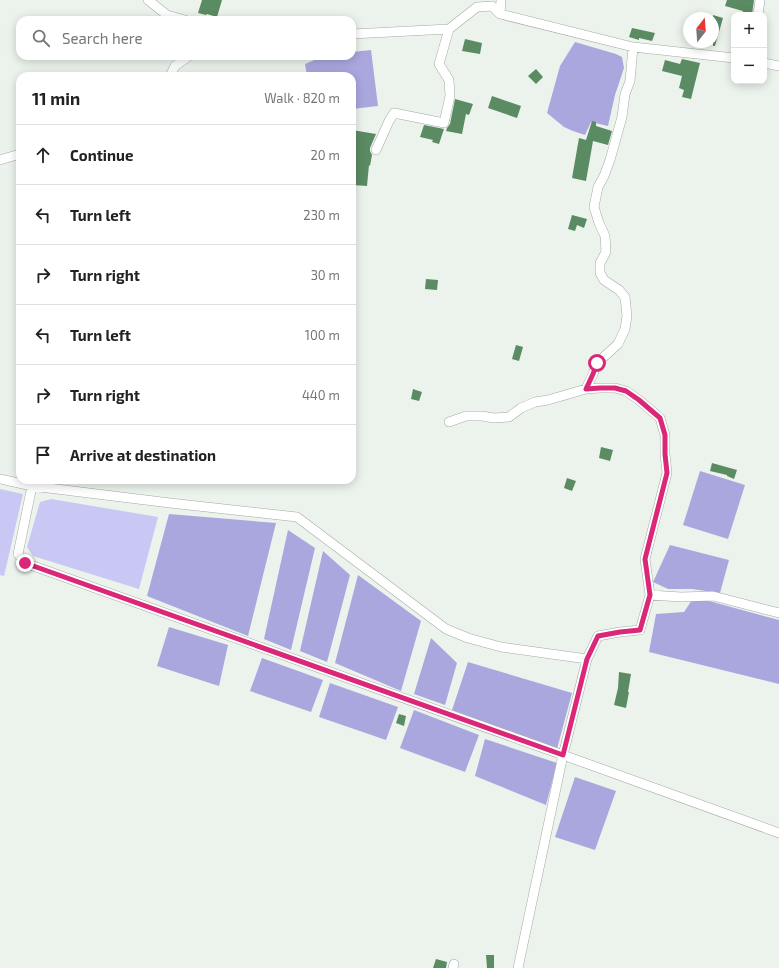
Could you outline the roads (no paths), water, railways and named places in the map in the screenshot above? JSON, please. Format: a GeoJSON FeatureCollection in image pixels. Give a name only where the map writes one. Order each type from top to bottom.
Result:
{"type":"FeatureCollection","features":[{"type":"Feature","properties":{"kind":"street"},"geometry":{"type":"LineString","coordinates":[[148,0],[167,15],[171,16]]}},
{"type":"Feature","properties":{"kind":"street"},"geometry":{"type":"LineString","coordinates":[[500,14],[501,0]]}},
{"type":"Feature","properties":{"kind":"street"},"geometry":{"type":"LineString","coordinates":[[758,12],[760,0]]}},
{"type":"Feature","properties":{"kind":"street"},"geometry":{"type":"LineString","coordinates":[[356,34],[449,29],[477,7],[492,6],[500,14],[633,47],[731,58]]}},
{"type":"Feature","properties":{"kind":"street"},"geometry":{"type":"LineString","coordinates":[[376,150],[394,112],[444,123],[450,96],[449,80],[439,64],[449,29]]}},
{"type":"Feature","properties":{"kind":"street"},"geometry":{"type":"LineString","coordinates":[[586,389],[597,363],[618,344],[625,329],[627,316],[625,297],[619,290],[604,280],[600,273],[600,264],[606,252],[605,236],[594,207],[598,187],[610,160],[621,123],[625,94],[630,81],[633,47]]}},
{"type":"Feature","properties":{"kind":"street"},"geometry":{"type":"LineString","coordinates":[[172,72],[175,66],[183,60]]}},
{"type":"Feature","properties":{"kind":"street"},"geometry":{"type":"LineString","coordinates":[[767,63],[779,66]]}},
{"type":"Feature","properties":{"kind":"street"},"geometry":{"type":"LineString","coordinates":[[0,160],[16,155]]}},
{"type":"Feature","properties":{"kind":"street"},"geometry":{"type":"LineString","coordinates":[[449,422],[466,416],[494,418],[510,417],[521,408],[535,402],[548,400],[586,389],[615,388],[626,391],[660,418],[665,435],[667,473],[645,559],[650,595],[640,630],[598,636],[587,659],[563,755],[518,968]]}},
{"type":"Feature","properties":{"kind":"street"},"geometry":{"type":"LineString","coordinates":[[0,479],[16,482]]}},
{"type":"Feature","properties":{"kind":"street"},"geometry":{"type":"LineString","coordinates":[[23,484],[170,503],[297,517],[446,630],[501,647],[587,659]]}},
{"type":"Feature","properties":{"kind":"street"},"geometry":{"type":"LineString","coordinates":[[32,486],[18,554],[25,563],[779,833]]}},
{"type":"Feature","properties":{"kind":"street"},"geometry":{"type":"LineString","coordinates":[[650,595],[681,597],[713,596],[779,613]]}}]}
